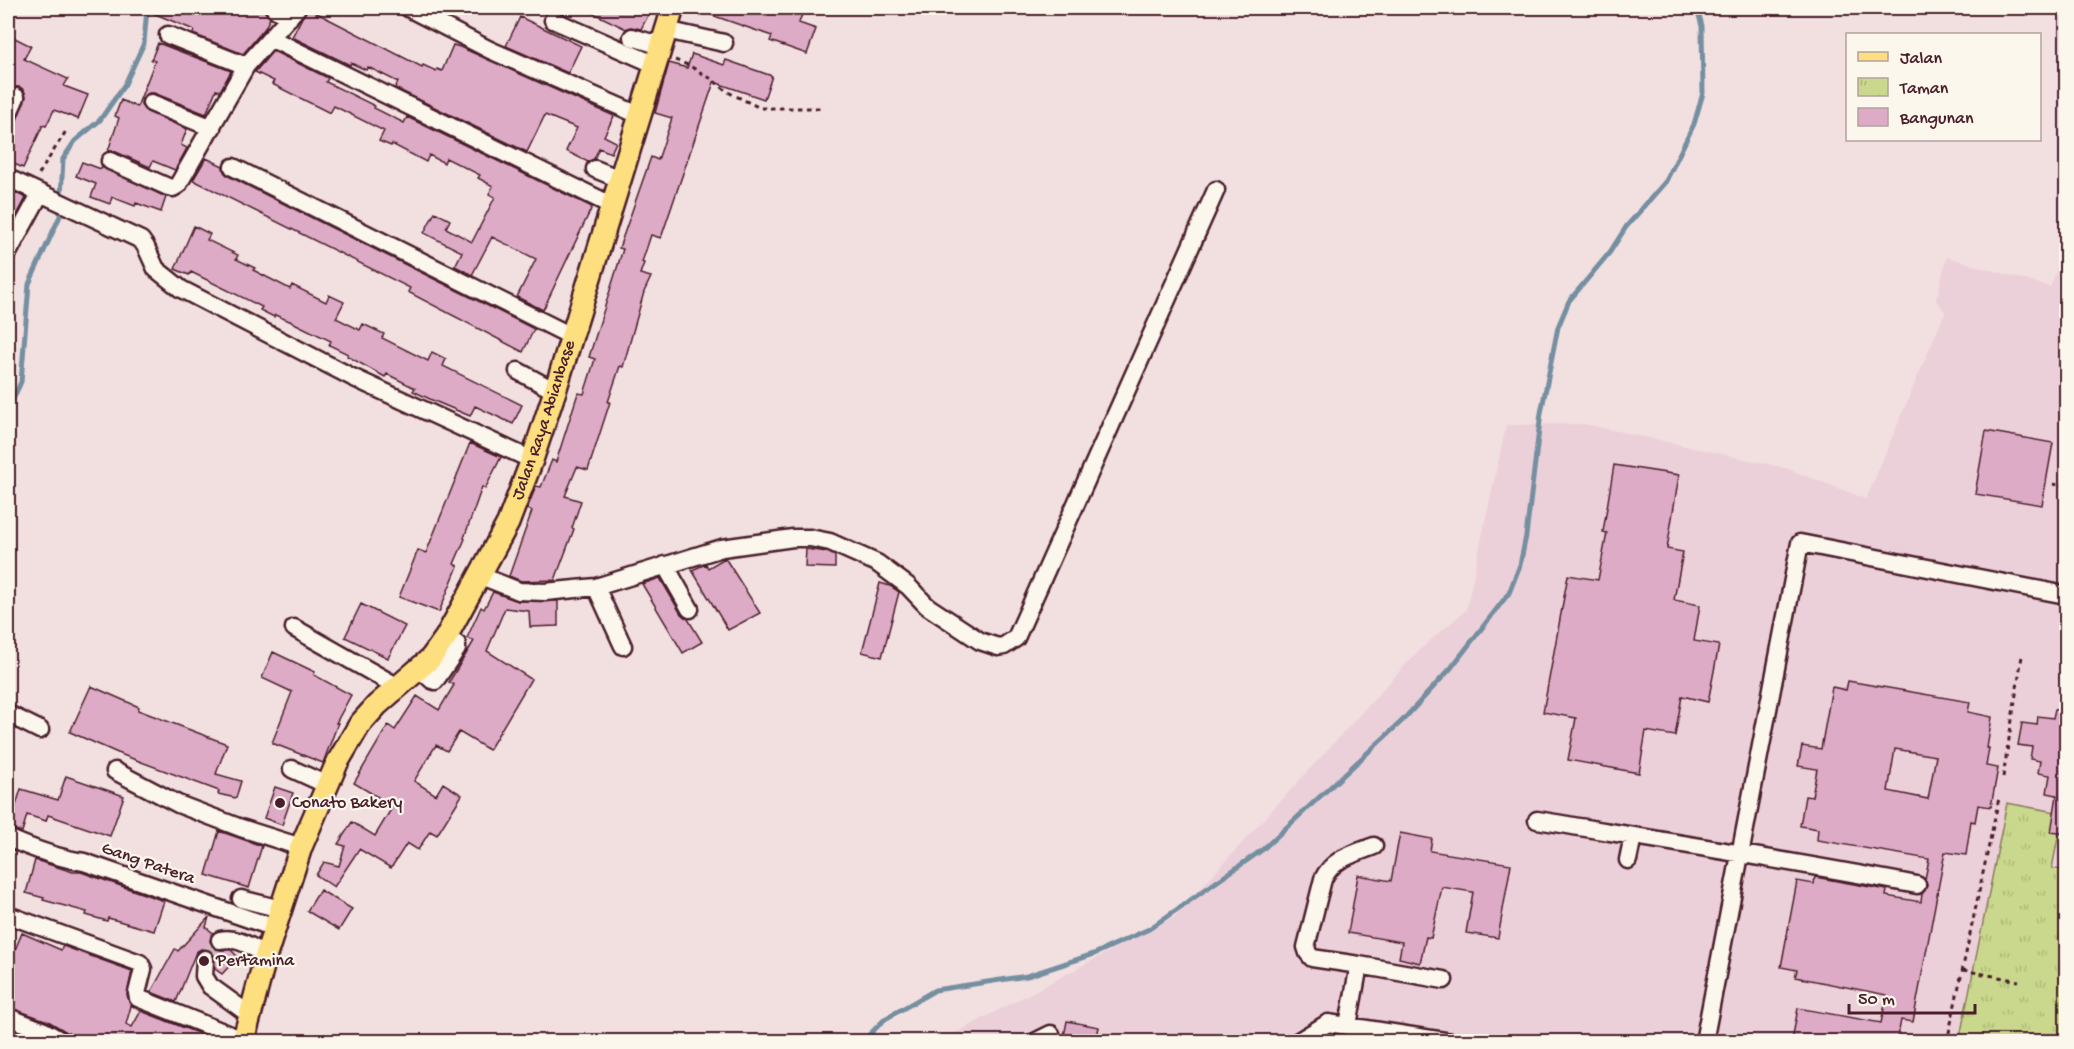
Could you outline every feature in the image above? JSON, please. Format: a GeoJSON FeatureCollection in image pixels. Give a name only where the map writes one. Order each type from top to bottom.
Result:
{"type":"FeatureCollection","features":[{"type":"Feature","properties":{"kind":"main road","name":"Jalan Raya Abianbase"},"geometry":{"type":"LineString","coordinates":[[243,1041],[266,955],[301,847],[346,745],[360,724],[431,658],[446,637],[481,576],[508,523],[555,391],[674,8]]}},
{"type":"Feature","properties":{"kind":"street"},"geometry":{"type":"LineString","coordinates":[[110,161],[173,188],[178,185],[246,66],[293,13],[274,8]]}},
{"type":"Feature","properties":{"kind":"street"},"geometry":{"type":"LineString","coordinates":[[408,8],[490,50],[641,116]]}},
{"type":"Feature","properties":{"kind":"street"},"geometry":{"type":"LineString","coordinates":[[553,20],[661,49],[724,43]]}},
{"type":"Feature","properties":{"kind":"street"},"geometry":{"type":"LineString","coordinates":[[168,35],[246,66]]}},
{"type":"Feature","properties":{"kind":"street"},"geometry":{"type":"LineString","coordinates":[[632,36],[661,49]]}},
{"type":"Feature","properties":{"kind":"street"},"geometry":{"type":"LineString","coordinates":[[270,38],[613,206]]}},
{"type":"Feature","properties":{"kind":"street"},"geometry":{"type":"LineString","coordinates":[[8,115],[16,97]]}},
{"type":"Feature","properties":{"kind":"street"},"geometry":{"type":"LineString","coordinates":[[151,103],[212,128]]}},
{"type":"Feature","properties":{"kind":"street"},"geometry":{"type":"LineString","coordinates":[[233,167],[572,336]]}},
{"type":"Feature","properties":{"kind":"street"},"geometry":{"type":"LineString","coordinates":[[595,170],[622,180]]}},
{"type":"Feature","properties":{"kind":"street"},"geometry":{"type":"LineString","coordinates":[[8,178],[141,240],[156,269],[181,289],[352,377],[532,460]]}},
{"type":"Feature","properties":{"kind":"street"},"geometry":{"type":"LineString","coordinates":[[481,576],[519,591],[545,592],[596,587],[722,548],[793,538],[810,538],[830,542],[877,563],[908,586],[927,606],[980,641],[1004,646],[1016,638],[1216,190]]}},
{"type":"Feature","properties":{"kind":"street"},"geometry":{"type":"LineString","coordinates":[[8,253],[39,193]]}},
{"type":"Feature","properties":{"kind":"street"},"geometry":{"type":"LineString","coordinates":[[518,371],[555,391]]}},
{"type":"Feature","properties":{"kind":"street"},"geometry":{"type":"LineString","coordinates":[[1704,1041],[1800,543],[2067,595]]}},
{"type":"Feature","properties":{"kind":"street"},"geometry":{"type":"LineString","coordinates":[[665,565],[690,609]]}},
{"type":"Feature","properties":{"kind":"street"},"geometry":{"type":"LineString","coordinates":[[596,587],[623,646]]}},
{"type":"Feature","properties":{"kind":"street"},"geometry":{"type":"LineString","coordinates":[[294,628],[398,687]]}},
{"type":"Feature","properties":{"kind":"street"},"geometry":{"type":"LineString","coordinates":[[8,714],[40,730]]}},
{"type":"Feature","properties":{"kind":"street"},"geometry":{"type":"LineString","coordinates":[[292,770],[327,785]]}},
{"type":"Feature","properties":{"kind":"street"},"geometry":{"type":"LineString","coordinates":[[115,771],[197,811],[301,847]]}},
{"type":"Feature","properties":{"kind":"street"},"geometry":{"type":"LineString","coordinates":[[1537,820],[1785,860],[1917,885]]}},
{"type":"Feature","properties":{"kind":"street"},"geometry":{"type":"LineString","coordinates":[[1628,860],[1633,836]]}},
{"type":"Feature","properties":{"kind":"street","name":"Gang Patera"},"geometry":{"type":"LineString","coordinates":[[8,838],[61,859],[84,862],[278,918]]}},
{"type":"Feature","properties":{"kind":"street"},"geometry":{"type":"LineString","coordinates":[[1374,846],[1336,861],[1328,868],[1323,879],[1306,947],[1308,953],[1312,957],[1444,980]]}},
{"type":"Feature","properties":{"kind":"street"},"geometry":{"type":"LineString","coordinates":[[242,898],[278,918]]}},
{"type":"Feature","properties":{"kind":"street"},"geometry":{"type":"LineString","coordinates":[[8,915],[140,963],[143,969],[137,993],[138,998],[243,1041]]}},
{"type":"Feature","properties":{"kind":"street"},"geometry":{"type":"LineString","coordinates":[[220,940],[229,938],[238,940],[266,955]]}},
{"type":"Feature","properties":{"kind":"street"},"geometry":{"type":"LineString","coordinates":[[205,959],[204,976],[210,986],[250,1015]]}},
{"type":"Feature","properties":{"kind":"street"},"geometry":{"type":"LineString","coordinates":[[1348,1025],[1359,965]]}},
{"type":"Feature","properties":{"kind":"street"},"geometry":{"type":"LineString","coordinates":[[8,1017],[63,1041]]}},
{"type":"Feature","properties":{"kind":"street"},"geometry":{"type":"LineString","coordinates":[[1297,1041],[1328,1023],[1451,1041]]}},
{"type":"Feature","properties":{"kind":"street"},"geometry":{"type":"LineString","coordinates":[[1035,1041],[1051,1034]]}},
{"type":"Feature","properties":{"kind":"path"},"geometry":{"type":"LineString","coordinates":[[661,49],[710,78],[728,92],[760,108],[822,108]]}},
{"type":"Feature","properties":{"kind":"path"},"geometry":{"type":"LineString","coordinates":[[39,193],[66,131]]}},
{"type":"Feature","properties":{"kind":"path"},"geometry":{"type":"LineString","coordinates":[[2053,483],[2067,486]]}},
{"type":"Feature","properties":{"kind":"path"},"geometry":{"type":"LineString","coordinates":[[2003,777],[2022,656]]}},
{"type":"Feature","properties":{"kind":"path"},"geometry":{"type":"LineString","coordinates":[[1947,1041],[1999,798]]}},
{"type":"Feature","properties":{"kind":"path"},"geometry":{"type":"LineString","coordinates":[[1963,970],[2019,981]]}},
{"type":"Feature","properties":{"kind":"shaded area"},"geometry":{"type":"Polygon","coordinates":[[[2066,246],[2066,1041],[938,1042],[1174,917],[1418,651],[1466,610],[1506,425],[1585,424],[1786,468],[1866,499],[1945,312],[1936,300],[1947,257],[2050,287],[2066,246]]]}},
{"type":"Feature","properties":{"kind":"green space"},"geometry":{"type":"Polygon","coordinates":[[[2007,803],[2055,812],[2059,833],[2052,868],[2066,871],[2066,1041],[1959,1042],[2007,803]]]}},
{"type":"Feature","properties":{"kind":"building"},"geometry":{"type":"Polygon","coordinates":[[[141,8],[259,8],[264,10],[270,18],[265,28],[243,54],[193,34],[194,30],[141,8]]]}},
{"type":"Feature","properties":{"kind":"building"},"geometry":{"type":"Polygon","coordinates":[[[307,8],[422,67],[423,65],[436,71],[437,69],[442,71],[453,45],[614,116],[604,136],[616,142],[611,153],[599,148],[594,159],[588,162],[566,151],[577,128],[545,115],[527,152],[395,88],[398,82],[368,67],[366,70],[351,63],[350,65],[292,37],[307,8]]]}},
{"type":"Feature","properties":{"kind":"building"},"geometry":{"type":"Polygon","coordinates":[[[583,8],[652,8],[641,29],[630,27],[626,29],[583,8]]]}},
{"type":"Feature","properties":{"kind":"building"},"geometry":{"type":"Polygon","coordinates":[[[697,8],[804,8],[799,23],[816,29],[807,54],[770,41],[772,36],[697,10],[697,8]]]}},
{"type":"Feature","properties":{"kind":"building"},"geometry":{"type":"Polygon","coordinates":[[[520,17],[581,46],[568,73],[506,46],[520,17]]]}},
{"type":"Feature","properties":{"kind":"building"},"geometry":{"type":"Polygon","coordinates":[[[8,37],[12,39],[13,37],[31,46],[24,59],[68,79],[64,86],[88,95],[78,119],[54,110],[46,126],[43,125],[23,168],[8,161],[8,125],[14,124],[17,120],[26,96],[20,87],[14,87],[8,91],[8,37]]]}},
{"type":"Feature","properties":{"kind":"building"},"geometry":{"type":"Polygon","coordinates":[[[158,43],[231,71],[220,91],[216,90],[206,114],[154,93],[149,93],[142,99],[141,105],[147,112],[187,129],[181,145],[187,148],[175,170],[153,161],[150,167],[114,151],[108,151],[119,118],[115,116],[121,100],[137,107],[155,61],[151,60],[158,43]]]}},
{"type":"Feature","properties":{"kind":"building"},"geometry":{"type":"Polygon","coordinates":[[[273,51],[328,78],[326,82],[404,123],[407,117],[592,207],[543,310],[517,297],[536,259],[492,237],[472,275],[455,266],[462,252],[424,233],[435,212],[450,220],[446,228],[472,242],[495,197],[489,194],[493,186],[478,178],[480,175],[446,158],[444,163],[429,155],[426,162],[392,144],[391,146],[379,141],[384,131],[334,106],[330,113],[272,84],[274,81],[255,72],[273,51]]]}},
{"type":"Feature","properties":{"kind":"building"},"geometry":{"type":"Polygon","coordinates":[[[692,54],[724,65],[726,60],[772,76],[764,99],[714,82],[661,238],[651,235],[642,262],[644,263],[640,274],[651,277],[644,292],[623,367],[620,366],[608,402],[610,402],[588,470],[577,467],[565,496],[581,501],[572,528],[574,529],[555,580],[521,581],[509,576],[532,511],[527,509],[536,486],[541,487],[552,460],[556,462],[578,393],[584,394],[595,359],[589,357],[623,249],[619,248],[651,157],[658,160],[672,118],[655,113],[669,63],[687,68],[692,54]]]}},
{"type":"Feature","properties":{"kind":"building"},"geometry":{"type":"Polygon","coordinates":[[[206,158],[223,166],[228,176],[534,329],[523,352],[408,292],[410,288],[193,180],[206,158]]]}},
{"type":"Feature","properties":{"kind":"building"},"geometry":{"type":"Polygon","coordinates":[[[82,162],[101,169],[102,167],[166,197],[161,212],[136,203],[135,206],[112,197],[110,204],[91,197],[96,184],[76,176],[82,162]]]}},
{"type":"Feature","properties":{"kind":"building"},"geometry":{"type":"Polygon","coordinates":[[[8,189],[26,198],[8,232],[8,189]]]}},
{"type":"Feature","properties":{"kind":"building"},"geometry":{"type":"Polygon","coordinates":[[[194,226],[210,234],[207,240],[238,255],[236,259],[290,289],[292,285],[326,302],[329,295],[344,302],[336,318],[360,330],[363,324],[384,334],[382,338],[428,361],[432,352],[446,359],[443,366],[522,405],[513,424],[475,406],[470,416],[432,400],[413,391],[415,388],[387,374],[385,377],[347,356],[348,354],[329,345],[331,341],[292,322],[275,315],[274,317],[260,310],[262,307],[191,272],[189,275],[175,269],[194,226]]]}},
{"type":"Feature","properties":{"kind":"building"},"geometry":{"type":"Polygon","coordinates":[[[1986,431],[2053,443],[2042,505],[1975,494],[1986,431]]]}},
{"type":"Feature","properties":{"kind":"building"},"geometry":{"type":"Polygon","coordinates":[[[470,443],[501,457],[485,489],[482,487],[454,564],[458,566],[439,612],[399,597],[418,550],[426,553],[470,443]]]}},
{"type":"Feature","properties":{"kind":"building"},"geometry":{"type":"Polygon","coordinates":[[[1614,465],[1679,475],[1667,549],[1683,552],[1674,600],[1700,605],[1694,641],[1719,645],[1708,702],[1682,696],[1675,736],[1646,731],[1639,773],[1568,760],[1576,718],[1543,712],[1568,575],[1598,580],[1607,533],[1603,532],[1614,465]]]}},
{"type":"Feature","properties":{"kind":"building"},"geometry":{"type":"Polygon","coordinates":[[[806,549],[827,552],[835,556],[835,568],[805,567],[806,549]]]}},
{"type":"Feature","properties":{"kind":"building"},"geometry":{"type":"Polygon","coordinates":[[[725,558],[760,613],[728,630],[692,570],[706,564],[708,568],[725,558]]]}},
{"type":"Feature","properties":{"kind":"building"},"geometry":{"type":"Polygon","coordinates":[[[660,578],[681,614],[688,619],[702,642],[683,653],[642,584],[660,578]]]}},
{"type":"Feature","properties":{"kind":"building"},"geometry":{"type":"Polygon","coordinates":[[[880,583],[899,592],[882,657],[862,652],[880,583]]]}},
{"type":"Feature","properties":{"kind":"building"},"geometry":{"type":"Polygon","coordinates":[[[493,592],[518,601],[558,601],[558,626],[530,627],[529,611],[505,608],[487,651],[531,679],[489,750],[459,732],[447,751],[436,745],[414,781],[436,795],[443,783],[462,795],[437,835],[430,831],[418,850],[407,843],[391,868],[359,849],[334,887],[316,875],[324,862],[339,866],[345,846],[338,844],[352,822],[375,836],[393,806],[354,783],[388,725],[395,730],[417,696],[439,710],[454,685],[449,682],[474,641],[467,638],[481,607],[484,609],[493,592]]]}},
{"type":"Feature","properties":{"kind":"building"},"geometry":{"type":"Polygon","coordinates":[[[361,604],[405,626],[388,658],[345,637],[361,604]]]}},
{"type":"Feature","properties":{"kind":"building"},"geometry":{"type":"Polygon","coordinates":[[[273,652],[315,672],[314,675],[351,695],[336,723],[338,723],[323,763],[272,743],[292,692],[262,678],[273,652]]]}},
{"type":"Feature","properties":{"kind":"building"},"geometry":{"type":"Polygon","coordinates":[[[1848,681],[1970,702],[1968,712],[1992,717],[1986,766],[1998,768],[1991,807],[1978,805],[1975,822],[1971,821],[1966,855],[1945,852],[1913,1022],[1901,1020],[1897,1041],[1792,1041],[1798,1008],[1881,1023],[1887,995],[1795,977],[1797,970],[1781,967],[1797,881],[1814,884],[1815,877],[1887,890],[1886,896],[1921,902],[1922,894],[1927,886],[1925,879],[1929,859],[1817,840],[1818,829],[1800,826],[1805,796],[1812,797],[1817,769],[1798,766],[1802,746],[1821,749],[1832,687],[1846,690],[1848,681]],[[1895,749],[1888,791],[1928,799],[1936,756],[1895,749]]]}},
{"type":"Feature","properties":{"kind":"building"},"geometry":{"type":"Polygon","coordinates":[[[91,686],[139,707],[138,710],[227,744],[216,774],[241,781],[236,798],[218,794],[219,791],[120,754],[70,732],[91,686]]]}},
{"type":"Feature","properties":{"kind":"building"},"geometry":{"type":"Polygon","coordinates":[[[2055,709],[2067,711],[2067,834],[2051,832],[2057,795],[2047,793],[2050,775],[2038,773],[2040,761],[2030,759],[2032,747],[2018,745],[2022,723],[2037,725],[2038,716],[2053,718],[2055,709]]]}},
{"type":"Feature","properties":{"kind":"building"},"geometry":{"type":"Polygon","coordinates":[[[66,776],[124,796],[110,836],[48,815],[46,821],[27,815],[22,832],[9,828],[21,789],[58,800],[66,776]]]}},
{"type":"Feature","properties":{"kind":"building"},"geometry":{"type":"Polygon","coordinates":[[[275,787],[293,793],[282,825],[264,818],[275,787]]]}},
{"type":"Feature","properties":{"kind":"building"},"geometry":{"type":"Polygon","coordinates":[[[219,831],[262,846],[249,888],[206,875],[219,831]]]}},
{"type":"Feature","properties":{"kind":"building"},"geometry":{"type":"Polygon","coordinates":[[[1400,833],[1432,839],[1430,851],[1511,864],[1498,938],[1466,933],[1473,892],[1442,887],[1431,938],[1426,937],[1420,963],[1399,958],[1402,942],[1348,933],[1358,875],[1391,881],[1400,833]]]}},
{"type":"Feature","properties":{"kind":"building"},"geometry":{"type":"Polygon","coordinates":[[[35,860],[73,872],[81,872],[164,901],[154,931],[108,918],[107,921],[86,915],[87,912],[26,893],[35,860]]]}},
{"type":"Feature","properties":{"kind":"building"},"geometry":{"type":"Polygon","coordinates":[[[320,890],[352,909],[339,930],[307,911],[320,890]]]}},
{"type":"Feature","properties":{"kind":"building"},"geometry":{"type":"Polygon","coordinates":[[[209,917],[206,927],[213,933],[211,946],[217,950],[231,950],[238,957],[222,974],[215,969],[214,954],[201,949],[196,952],[176,1002],[151,992],[175,949],[178,951],[209,917]]]}},
{"type":"Feature","properties":{"kind":"building"},"geometry":{"type":"Polygon","coordinates":[[[22,933],[61,950],[63,946],[132,971],[127,995],[131,1006],[126,1024],[132,1027],[141,1011],[218,1041],[82,1041],[48,1021],[8,1007],[8,955],[12,957],[22,933]]]}},
{"type":"Feature","properties":{"kind":"building"},"geometry":{"type":"Polygon","coordinates":[[[1067,1021],[1099,1027],[1096,1041],[1063,1041],[1067,1021]]]}},
{"type":"Feature","properties":{"kind":"building"},"geometry":{"type":"Polygon","coordinates":[[[8,1028],[31,1037],[29,1041],[8,1041],[8,1028]]]}},
{"type":"Feature","properties":{"kind":"waterway"},"geometry":{"type":"LineString","coordinates":[[8,410],[21,382],[29,284],[60,216],[63,159],[75,141],[100,120],[125,84],[144,43],[147,8]]}},
{"type":"Feature","properties":{"kind":"waterway"},"geometry":{"type":"LineString","coordinates":[[862,1042],[885,1019],[935,990],[1027,976],[1094,954],[1149,929],[1262,850],[1402,721],[1451,668],[1509,593],[1520,565],[1526,536],[1541,413],[1558,327],[1569,301],[1610,252],[1626,227],[1666,181],[1694,124],[1703,93],[1702,26],[1697,8]]}},
{"type":"Feature","properties":{"kind":"tunnel"},"geometry":{"type":"LineString","coordinates":[[205,959],[220,940]]}},
{"type":"Feature","properties":{"kind":"place","name":"Conato Bakery"},"geometry":{"type":"Point","coordinates":[280,803]}},
{"type":"Feature","properties":{"kind":"place","name":"Pertamina"},"geometry":{"type":"Point","coordinates":[204,961]}}]}
